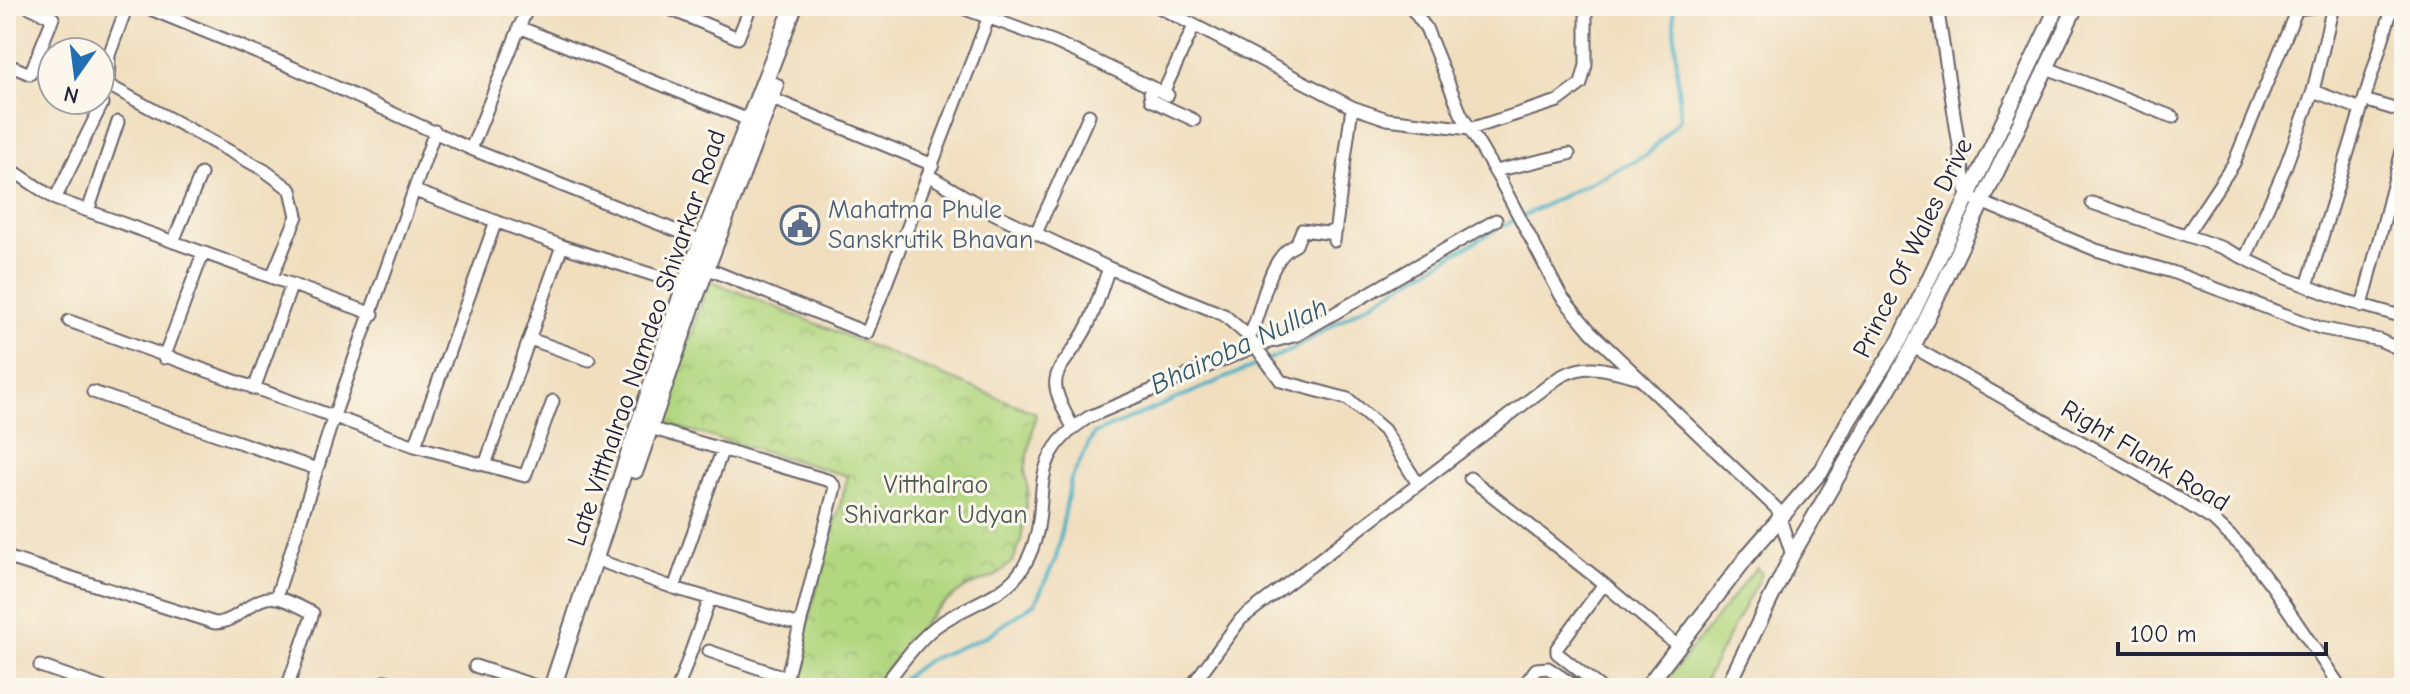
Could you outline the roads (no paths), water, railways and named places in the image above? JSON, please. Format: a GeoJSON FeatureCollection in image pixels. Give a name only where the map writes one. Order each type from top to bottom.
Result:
{"type":"FeatureCollection","features":[{"type":"Feature","properties":{"kind":"main road","name":"Late Vitthalrao Namdeo Shivarkar Road"},"geometry":{"type":"LineString","coordinates":[[563,688],[650,428],[700,265],[755,123],[794,6]]}},
{"type":"Feature","properties":{"kind":"main road","name":"Late Vitthalrao Namdeo Shivarkar Road"},"geometry":{"type":"LineString","coordinates":[[552,688],[685,285],[700,265],[702,241],[755,123],[770,98],[805,6]]}},
{"type":"Feature","properties":{"kind":"street"},"geometry":{"type":"LineString","coordinates":[[6,64],[30,74],[53,18],[27,6]]}},
{"type":"Feature","properties":{"kind":"street"},"geometry":{"type":"LineString","coordinates":[[127,6],[109,55],[108,85],[264,170],[291,190],[297,216],[272,277]]}},
{"type":"Feature","properties":{"kind":"street"},"geometry":{"type":"LineString","coordinates":[[143,6],[471,149],[702,241]]}},
{"type":"Feature","properties":{"kind":"street"},"geometry":{"type":"LineString","coordinates":[[471,149],[528,6]]}},
{"type":"Feature","properties":{"kind":"street"},"geometry":{"type":"LineString","coordinates":[[663,6],[738,38],[751,6]]}},
{"type":"Feature","properties":{"kind":"street"},"geometry":{"type":"LineString","coordinates":[[957,6],[1055,42],[1162,92]]}},
{"type":"Feature","properties":{"kind":"street"},"geometry":{"type":"LineString","coordinates":[[700,265],[867,333],[993,6]]}},
{"type":"Feature","properties":{"kind":"street"},"geometry":{"type":"LineString","coordinates":[[1157,6],[1352,107],[1387,119],[1470,129],[1558,101],[1581,84],[1586,65],[1584,9]]}},
{"type":"Feature","properties":{"kind":"street"},"geometry":{"type":"LineString","coordinates":[[1410,6],[1426,28],[1470,129],[1561,296],[1591,332],[1777,509],[1792,555]]}},
{"type":"Feature","properties":{"kind":"street"},"geometry":{"type":"LineString","coordinates":[[1937,6],[1967,196],[2096,250],[2172,272],[2320,328],[2379,340],[2404,351]]}},
{"type":"Feature","properties":{"kind":"street","name":"Prince Of Wales Drive"},"geometry":{"type":"LineString","coordinates":[[1646,688],[1822,470],[1849,420],[1898,344],[2058,6]]}},
{"type":"Feature","properties":{"kind":"street","name":"Prince Of Wales Drive"},"geometry":{"type":"LineString","coordinates":[[1727,688],[1792,555],[1913,347],[2076,6]]}},
{"type":"Feature","properties":{"kind":"street"},"geometry":{"type":"LineString","coordinates":[[2186,235],[2234,163],[2293,8],[2320,6]]}},
{"type":"Feature","properties":{"kind":"street"},"geometry":{"type":"LineString","coordinates":[[2245,259],[2313,91],[2333,6]]}},
{"type":"Feature","properties":{"kind":"street"},"geometry":{"type":"LineString","coordinates":[[2307,286],[2391,12]]}},
{"type":"Feature","properties":{"kind":"street"},"geometry":{"type":"LineString","coordinates":[[1162,92],[1194,26]]}},
{"type":"Feature","properties":{"kind":"street"},"geometry":{"type":"LineString","coordinates":[[519,27],[755,123]]}},
{"type":"Feature","properties":{"kind":"street"},"geometry":{"type":"LineString","coordinates":[[2047,68],[2173,117]]}},
{"type":"Feature","properties":{"kind":"street"},"geometry":{"type":"LineString","coordinates":[[2313,91],[2404,112]]}},
{"type":"Feature","properties":{"kind":"street"},"geometry":{"type":"LineString","coordinates":[[1162,92],[1150,93],[1151,100],[1194,120]]}},
{"type":"Feature","properties":{"kind":"street"},"geometry":{"type":"LineString","coordinates":[[770,98],[931,170],[1036,233],[1109,268],[1224,315],[1252,342],[1281,381],[1348,399],[1384,430],[1418,484]]}},
{"type":"Feature","properties":{"kind":"street"},"geometry":{"type":"LineString","coordinates":[[1252,342],[1275,262],[1285,249],[1296,245],[1302,230],[1335,235],[1352,107]]}},
{"type":"Feature","properties":{"kind":"street"},"geometry":{"type":"LineString","coordinates":[[1036,233],[1089,115]]}},
{"type":"Feature","properties":{"kind":"street"},"geometry":{"type":"LineString","coordinates":[[55,199],[96,116]]}},
{"type":"Feature","properties":{"kind":"street"},"geometry":{"type":"LineString","coordinates":[[88,211],[118,122]]}},
{"type":"Feature","properties":{"kind":"street"},"geometry":{"type":"LineString","coordinates":[[276,598],[334,416],[373,314],[435,131]]}},
{"type":"Feature","properties":{"kind":"street"},"geometry":{"type":"LineString","coordinates":[[2362,306],[2404,143]]}},
{"type":"Feature","properties":{"kind":"street"},"geometry":{"type":"LineString","coordinates":[[1498,176],[1569,154]]}},
{"type":"Feature","properties":{"kind":"street"},"geometry":{"type":"LineString","coordinates":[[6,166],[55,199],[373,314]]}},
{"type":"Feature","properties":{"kind":"street"},"geometry":{"type":"LineString","coordinates":[[173,242],[201,174]]}},
{"type":"Feature","properties":{"kind":"street"},"geometry":{"type":"LineString","coordinates":[[415,191],[562,246],[685,285]]}},
{"type":"Feature","properties":{"kind":"street"},"geometry":{"type":"LineString","coordinates":[[2092,203],[2186,235],[2307,286],[2404,317]]}},
{"type":"Feature","properties":{"kind":"street"},"geometry":{"type":"LineString","coordinates":[[882,688],[931,630],[1008,585],[1022,569],[1038,522],[1045,464],[1053,446],[1073,427],[1252,342],[1297,335],[1496,220]]}},
{"type":"Feature","properties":{"kind":"street"},"geometry":{"type":"LineString","coordinates":[[415,446],[496,221]]}},
{"type":"Feature","properties":{"kind":"street"},"geometry":{"type":"LineString","coordinates":[[485,465],[562,246]]}},
{"type":"Feature","properties":{"kind":"street"},"geometry":{"type":"LineString","coordinates":[[164,358],[203,253]]}},
{"type":"Feature","properties":{"kind":"street"},"geometry":{"type":"LineString","coordinates":[[1073,427],[1057,400],[1054,384],[1057,372],[1086,329],[1109,268]]}},
{"type":"Feature","properties":{"kind":"street"},"geometry":{"type":"LineString","coordinates":[[254,389],[292,284]]}},
{"type":"Feature","properties":{"kind":"street"},"geometry":{"type":"LineString","coordinates":[[69,321],[164,358],[415,446],[525,476],[553,401]]}},
{"type":"Feature","properties":{"kind":"street"},"geometry":{"type":"LineString","coordinates":[[530,339],[589,360]]}},
{"type":"Feature","properties":{"kind":"street","name":"Right Flank Road"},"geometry":{"type":"LineString","coordinates":[[1913,347],[2213,520],[2243,548],[2263,573],[2341,688]]}},
{"type":"Feature","properties":{"kind":"street"},"geometry":{"type":"LineString","coordinates":[[1190,688],[1241,619],[1575,368],[1592,366],[1641,379]]}},
{"type":"Feature","properties":{"kind":"street"},"geometry":{"type":"LineString","coordinates":[[93,392],[317,469]]}},
{"type":"Feature","properties":{"kind":"street"},"geometry":{"type":"LineString","coordinates":[[650,428],[830,481],[835,487],[786,683],[709,651]]}},
{"type":"Feature","properties":{"kind":"street"},"geometry":{"type":"LineString","coordinates":[[674,588],[722,451]]}},
{"type":"Feature","properties":{"kind":"street"},"geometry":{"type":"LineString","coordinates":[[1470,478],[1678,646]]}},
{"type":"Feature","properties":{"kind":"street"},"geometry":{"type":"LineString","coordinates":[[6,557],[215,623],[226,623],[249,606],[276,598],[313,613],[287,688]]}},
{"type":"Feature","properties":{"kind":"street"},"geometry":{"type":"LineString","coordinates":[[603,562],[674,588],[800,625]]}},
{"type":"Feature","properties":{"kind":"street"},"geometry":{"type":"LineString","coordinates":[[1601,688],[1557,653],[1557,648],[1604,584]]}},
{"type":"Feature","properties":{"kind":"street"},"geometry":{"type":"LineString","coordinates":[[678,688],[710,598]]}},
{"type":"Feature","properties":{"kind":"street"},"geometry":{"type":"LineString","coordinates":[[40,666],[103,688]]}},
{"type":"Feature","properties":{"kind":"street"},"geometry":{"type":"LineString","coordinates":[[475,666],[542,688]]}},
{"type":"Feature","properties":{"kind":"street"},"geometry":{"type":"LineString","coordinates":[[1522,688],[1536,669],[1548,668],[1578,688]]}},
{"type":"Feature","properties":{"kind":"waterway","name":"Bhairoba Nullah"},"geometry":{"type":"LineString","coordinates":[[891,688],[926,661],[985,637],[1035,603],[1056,558],[1071,479],[1094,434],[1291,350],[1500,227],[1647,155],[1680,119],[1673,6]]}},
{"type":"Feature","properties":{"kind":"place","name":"Mahatma Phule Sanskrutik Bhavan"},"geometry":{"type":"Point","coordinates":[800,225]}},
{"type":"Feature","properties":{"kind":"park label","name":"Vitthalrao Shivarkar Udyan"},"geometry":{"type":"Point","coordinates":[936,500]}}]}
